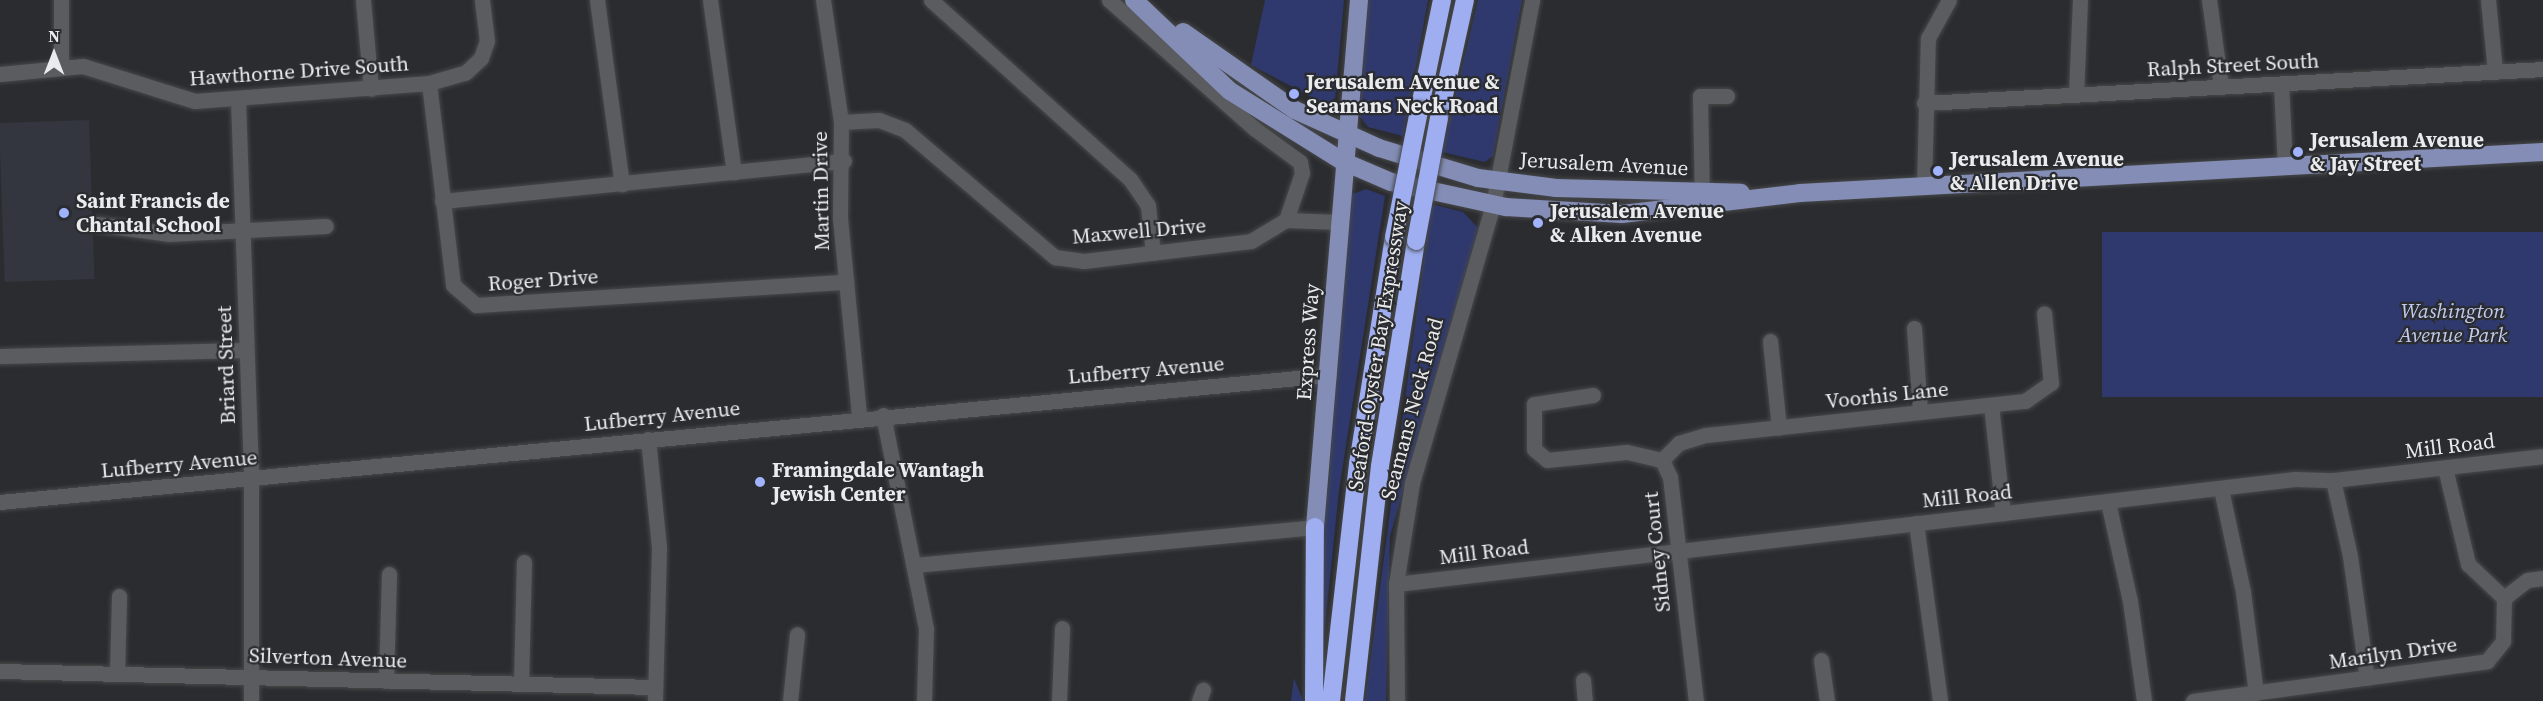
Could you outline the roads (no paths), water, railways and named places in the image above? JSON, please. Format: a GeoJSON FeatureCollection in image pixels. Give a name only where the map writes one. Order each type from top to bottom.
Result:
{"type":"FeatureCollection","features":[{"type":"Feature","properties":{"kind":"highway","name":"Seaford-Oyster Bay Expressway"},"geometry":{"type":"LineString","coordinates":[[1331,701],[1358,464],[1394,237],[1442,0]]}},
{"type":"Feature","properties":{"kind":"highway","name":"Seaford-Oyster Bay Expressway"},"geometry":{"type":"LineString","coordinates":[[1354,701],[1382,455],[1416,241],[1439,118],[1465,0]]}},
{"type":"Feature","properties":{"kind":"highway"},"geometry":{"type":"LineString","coordinates":[[1314,701],[1315,527]]}},
{"type":"Feature","properties":{"kind":"main road","name":"Jerusalem Avenue"},"geometry":{"type":"LineString","coordinates":[[1134,0],[1225,95],[1342,161],[1391,182],[1493,205],[1622,214],[1702,200],[1791,194],[2543,152]]}},
{"type":"Feature","properties":{"kind":"main road","name":"Jerusalem Avenue"},"geometry":{"type":"LineString","coordinates":[[1139,0],[1232,69],[1295,110],[1345,133],[1498,181],[1556,189],[1702,200]]}},
{"type":"Feature","properties":{"kind":"main road"},"geometry":{"type":"LineString","coordinates":[[1342,161],[1359,0]]}},
{"type":"Feature","properties":{"kind":"main road","name":"Express Way"},"geometry":{"type":"LineString","coordinates":[[1315,527],[1329,375],[1342,161]]}},
{"type":"Feature","properties":{"kind":"street"},"geometry":{"type":"LineString","coordinates":[[61,0],[61,64]]}},
{"type":"Feature","properties":{"kind":"street"},"geometry":{"type":"LineString","coordinates":[[363,0],[371,88]]}},
{"type":"Feature","properties":{"kind":"street","name":"Hawthorne Drive South"},"geometry":{"type":"LineString","coordinates":[[0,74],[61,64],[105,70],[180,100],[238,100],[429,83],[465,73],[481,58],[487,42],[482,0]]}},
{"type":"Feature","properties":{"kind":"street"},"geometry":{"type":"LineString","coordinates":[[597,0],[622,184]]}},
{"type":"Feature","properties":{"kind":"street"},"geometry":{"type":"LineString","coordinates":[[710,0],[734,172]]}},
{"type":"Feature","properties":{"kind":"street","name":"Martin Drive"},"geometry":{"type":"LineString","coordinates":[[823,0],[841,122],[844,161],[840,218],[859,417]]}},
{"type":"Feature","properties":{"kind":"street"},"geometry":{"type":"LineString","coordinates":[[931,0],[1130,179],[1148,206],[1153,253]]}},
{"type":"Feature","properties":{"kind":"street"},"geometry":{"type":"LineString","coordinates":[[1109,0],[1225,95],[1300,162],[1302,173],[1286,220],[1339,222]]}},
{"type":"Feature","properties":{"kind":"street","name":"Seamans Neck Road"},"geometry":{"type":"LineString","coordinates":[[1397,701],[1396,584],[1412,483],[1493,205],[1532,0]]}},
{"type":"Feature","properties":{"kind":"street"},"geometry":{"type":"LineString","coordinates":[[1924,186],[1924,103],[1928,38],[1949,0]]}},
{"type":"Feature","properties":{"kind":"street"},"geometry":{"type":"LineString","coordinates":[[2076,95],[2080,0]]}},
{"type":"Feature","properties":{"kind":"street"},"geometry":{"type":"LineString","coordinates":[[2209,0],[2221,87]]}},
{"type":"Feature","properties":{"kind":"street"},"geometry":{"type":"LineString","coordinates":[[2488,0],[2495,72]]}},
{"type":"Feature","properties":{"kind":"street","name":"Ralph Street South"},"geometry":{"type":"LineString","coordinates":[[1924,103],[2543,69]]}},
{"type":"Feature","properties":{"kind":"street","name":"Roger Drive"},"geometry":{"type":"LineString","coordinates":[[429,83],[453,285],[477,305],[846,282]]}},
{"type":"Feature","properties":{"kind":"street"},"geometry":{"type":"LineString","coordinates":[[2281,84],[2285,166]]}},
{"type":"Feature","properties":{"kind":"street"},"geometry":{"type":"LineString","coordinates":[[1702,200],[1700,96],[1727,96]]}},
{"type":"Feature","properties":{"kind":"street","name":"Briard Street"},"geometry":{"type":"LineString","coordinates":[[238,100],[251,478],[251,701]]}},
{"type":"Feature","properties":{"kind":"street","name":"Maxwell Drive"},"geometry":{"type":"LineString","coordinates":[[841,122],[879,120],[905,130],[1055,257],[1084,261],[1251,241],[1286,220]]}},
{"type":"Feature","properties":{"kind":"street"},"geometry":{"type":"LineString","coordinates":[[442,201],[844,161]]}},
{"type":"Feature","properties":{"kind":"street"},"geometry":{"type":"LineString","coordinates":[[97,224],[153,233],[326,226]]}},
{"type":"Feature","properties":{"kind":"street","name":"Voorhis Lane"},"geometry":{"type":"LineString","coordinates":[[1662,460],[1679,443],[1706,435],[2025,401],[2051,383],[2044,314]]}},
{"type":"Feature","properties":{"kind":"street"},"geometry":{"type":"LineString","coordinates":[[1914,328],[1920,412]]}},
{"type":"Feature","properties":{"kind":"street"},"geometry":{"type":"LineString","coordinates":[[1770,341],[1779,428]]}},
{"type":"Feature","properties":{"kind":"street"},"geometry":{"type":"LineString","coordinates":[[0,356],[246,350]]}},
{"type":"Feature","properties":{"kind":"street","name":"Lufberry Avenue"},"geometry":{"type":"LineString","coordinates":[[0,502],[859,417],[1329,375]]}},
{"type":"Feature","properties":{"kind":"street","name":"Sidney Court"},"geometry":{"type":"LineString","coordinates":[[1593,395],[1534,404],[1539,457],[1627,452],[1662,460],[1670,477],[1696,701]]}},
{"type":"Feature","properties":{"kind":"street"},"geometry":{"type":"LineString","coordinates":[[1991,405],[2003,513]]}},
{"type":"Feature","properties":{"kind":"street"},"geometry":{"type":"LineString","coordinates":[[883,415],[926,629],[924,701]]}},
{"type":"Feature","properties":{"kind":"street"},"geometry":{"type":"LineString","coordinates":[[648,439],[659,548],[655,694]]}},
{"type":"Feature","properties":{"kind":"street","name":"Mill Road"},"geometry":{"type":"LineString","coordinates":[[1396,584],[2295,479],[2333,480],[2543,456]]}},
{"type":"Feature","properties":{"kind":"street"},"geometry":{"type":"LineString","coordinates":[[2445,468],[2468,564],[2504,598],[2527,580],[2543,578]]}},
{"type":"Feature","properties":{"kind":"street"},"geometry":{"type":"LineString","coordinates":[[2333,480],[2350,556],[2367,678]]}},
{"type":"Feature","properties":{"kind":"street"},"geometry":{"type":"LineString","coordinates":[[2222,489],[2243,592],[2256,693]]}},
{"type":"Feature","properties":{"kind":"street"},"geometry":{"type":"LineString","coordinates":[[2108,502],[2130,601],[2144,701]]}},
{"type":"Feature","properties":{"kind":"street"},"geometry":{"type":"LineString","coordinates":[[1916,523],[1940,701]]}},
{"type":"Feature","properties":{"kind":"street"},"geometry":{"type":"LineString","coordinates":[[914,566],[1315,527]]}},
{"type":"Feature","properties":{"kind":"street"},"geometry":{"type":"LineString","coordinates":[[521,684],[524,562]]}},
{"type":"Feature","properties":{"kind":"street"},"geometry":{"type":"LineString","coordinates":[[386,681],[389,574]]}},
{"type":"Feature","properties":{"kind":"street"},"geometry":{"type":"LineString","coordinates":[[117,674],[119,596]]}},
{"type":"Feature","properties":{"kind":"street","name":"Marilyn Drive"},"geometry":{"type":"LineString","coordinates":[[2193,701],[2256,693],[2294,695],[2367,678],[2487,661],[2503,641],[2504,598]]}},
{"type":"Feature","properties":{"kind":"street"},"geometry":{"type":"LineString","coordinates":[[1059,701],[1062,628]]}},
{"type":"Feature","properties":{"kind":"street"},"geometry":{"type":"LineString","coordinates":[[789,701],[796,634]]}},
{"type":"Feature","properties":{"kind":"street"},"geometry":{"type":"LineString","coordinates":[[1821,660],[1827,701]]}},
{"type":"Feature","properties":{"kind":"street","name":"Silverton Avenue"},"geometry":{"type":"LineString","coordinates":[[0,671],[521,684],[655,694]]}},
{"type":"Feature","properties":{"kind":"street"},"geometry":{"type":"LineString","coordinates":[[1583,680],[1585,701]]}},
{"type":"Feature","properties":{"kind":"place","name":"Jerusalem Avenue & Seamans Neck Road"},"geometry":{"type":"Point","coordinates":[1294,94]}},
{"type":"Feature","properties":{"kind":"place","name":"Jerusalem Avenue & Jay Street"},"geometry":{"type":"Point","coordinates":[2298,152]}},
{"type":"Feature","properties":{"kind":"place","name":"Jerusalem Avenue & Allen Drive"},"geometry":{"type":"Point","coordinates":[1938,171]}},
{"type":"Feature","properties":{"kind":"place","name":"Saint Francis de Chantal School"},"geometry":{"type":"Point","coordinates":[64,213]}},
{"type":"Feature","properties":{"kind":"place","name":"Jerusalem Avenue & Alken Avenue"},"geometry":{"type":"Point","coordinates":[1538,223]}},
{"type":"Feature","properties":{"kind":"place","name":"Framingdale Wantagh Jewish Center"},"geometry":{"type":"Point","coordinates":[760,482]}},
{"type":"Feature","properties":{"kind":"park label","name":"Washington Avenue Park"},"geometry":{"type":"Point","coordinates":[2453,323]}}]}
